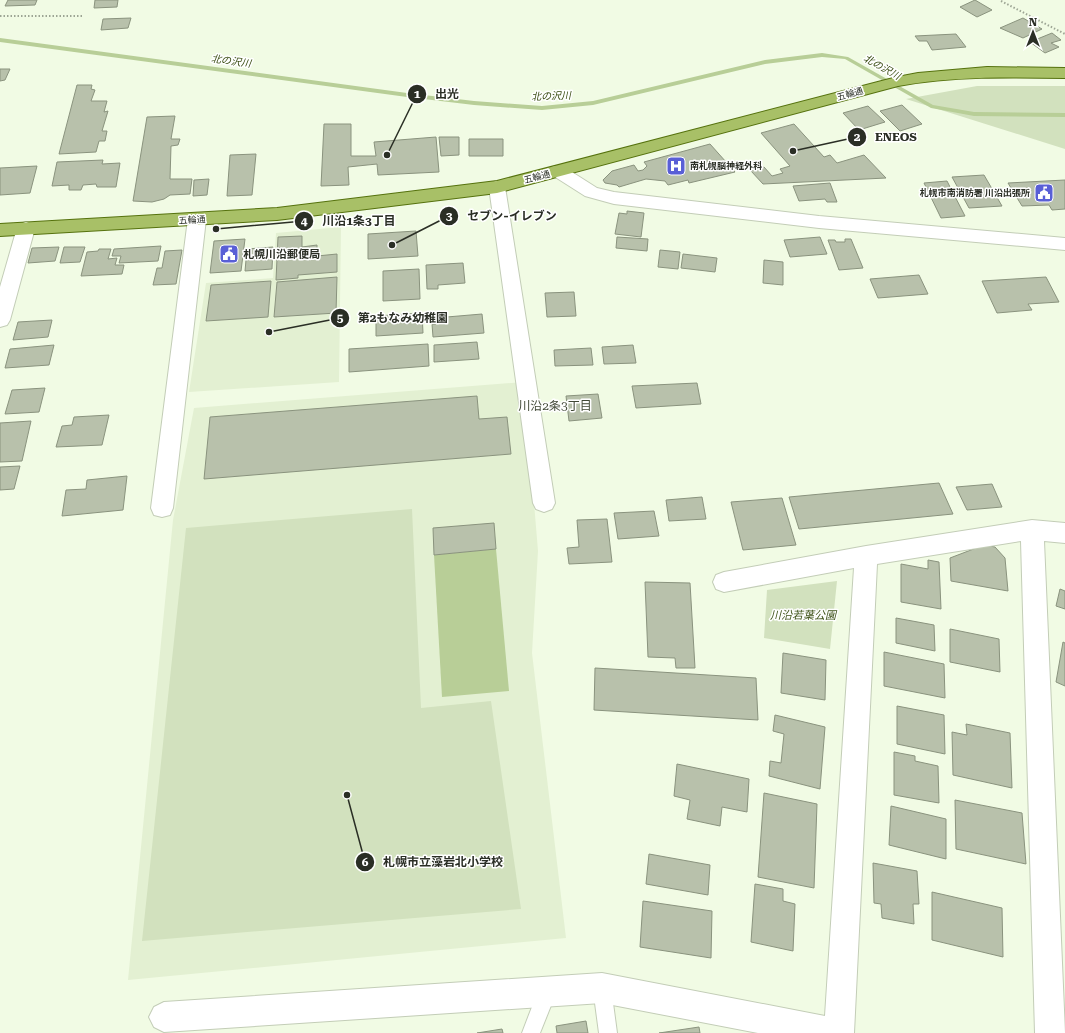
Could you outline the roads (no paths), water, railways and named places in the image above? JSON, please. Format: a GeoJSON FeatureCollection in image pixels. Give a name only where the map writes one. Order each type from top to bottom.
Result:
{"type":"FeatureCollection","features":[{"type":"Feature","properties":{"kind":"main road","name":"五輪通"},"geometry":{"type":"LineString","coordinates":[[0,230],[198,220],[277,214],[497,187],[897,82],[987,72],[1065,73]]}},
{"type":"Feature","properties":{"kind":"street"},"geometry":{"type":"LineString","coordinates":[[558,171],[591,192],[614,198],[819,222],[1065,244]]}},
{"type":"Feature","properties":{"kind":"street"},"geometry":{"type":"LineString","coordinates":[[497,187],[544,503]]}},
{"type":"Feature","properties":{"kind":"street"},"geometry":{"type":"LineString","coordinates":[[162,508],[198,220]]}},
{"type":"Feature","properties":{"kind":"street"},"geometry":{"type":"LineString","coordinates":[[0,320],[26,228]]}},
{"type":"Feature","properties":{"kind":"street"},"geometry":{"type":"LineString","coordinates":[[724,582],[866,556],[1032,530],[1065,533]]}},
{"type":"Feature","properties":{"kind":"street"},"geometry":{"type":"LineString","coordinates":[[1032,530],[1050,1033]]}},
{"type":"Feature","properties":{"kind":"street"},"geometry":{"type":"LineString","coordinates":[[839,1033],[866,556]]}},
{"type":"Feature","properties":{"kind":"street"},"geometry":{"type":"LineString","coordinates":[[164,1017],[547,993],[602,988],[834,1033]]}},
{"type":"Feature","properties":{"kind":"lane"},"geometry":{"type":"LineString","coordinates":[[602,988],[608,1033]]}},
{"type":"Feature","properties":{"kind":"lane"},"geometry":{"type":"LineString","coordinates":[[531,1033],[547,993]]}},
{"type":"Feature","properties":{"kind":"waterway","name":"北の沢川"},"geometry":{"type":"LineString","coordinates":[[0,40],[407,95],[474,103],[542,108],[593,103],[765,62],[822,55],[846,58],[931,106],[974,114],[1065,115]]}},
{"type":"Feature","properties":{"kind":"place","name":"ENEOS"},"geometry":{"type":"Point","coordinates":[793,151]}},
{"type":"Feature","properties":{"kind":"place","name":"出光"},"geometry":{"type":"Point","coordinates":[387,155]}},
{"type":"Feature","properties":{"kind":"place","name":"南札幌脳神経外科"},"geometry":{"type":"Point","coordinates":[676,166]}},
{"type":"Feature","properties":{"kind":"place","name":"札幌市南消防署 川沿出張所"},"geometry":{"type":"Point","coordinates":[1044,193]}},
{"type":"Feature","properties":{"kind":"place","name":"川沿1条3丁目"},"geometry":{"type":"Point","coordinates":[216,229]}},
{"type":"Feature","properties":{"kind":"place","name":"セブン-イレブン"},"geometry":{"type":"Point","coordinates":[392,245]}},
{"type":"Feature","properties":{"kind":"place","name":"札幌川沿郵便局"},"geometry":{"type":"Point","coordinates":[229,254]}},
{"type":"Feature","properties":{"kind":"place","name":"第2もなみ幼稚園"},"geometry":{"type":"Point","coordinates":[269,332]}},
{"type":"Feature","properties":{"kind":"place","name":"札幌市立藻岩北小学校"},"geometry":{"type":"Point","coordinates":[347,795]}},
{"type":"Feature","properties":{"kind":"district","name":"川沿2条3丁目"},"geometry":{"type":"Point","coordinates":[555,406]}},
{"type":"Feature","properties":{"kind":"park label","name":"川沿若葉公園"},"geometry":{"type":"Point","coordinates":[803,615]}}]}
